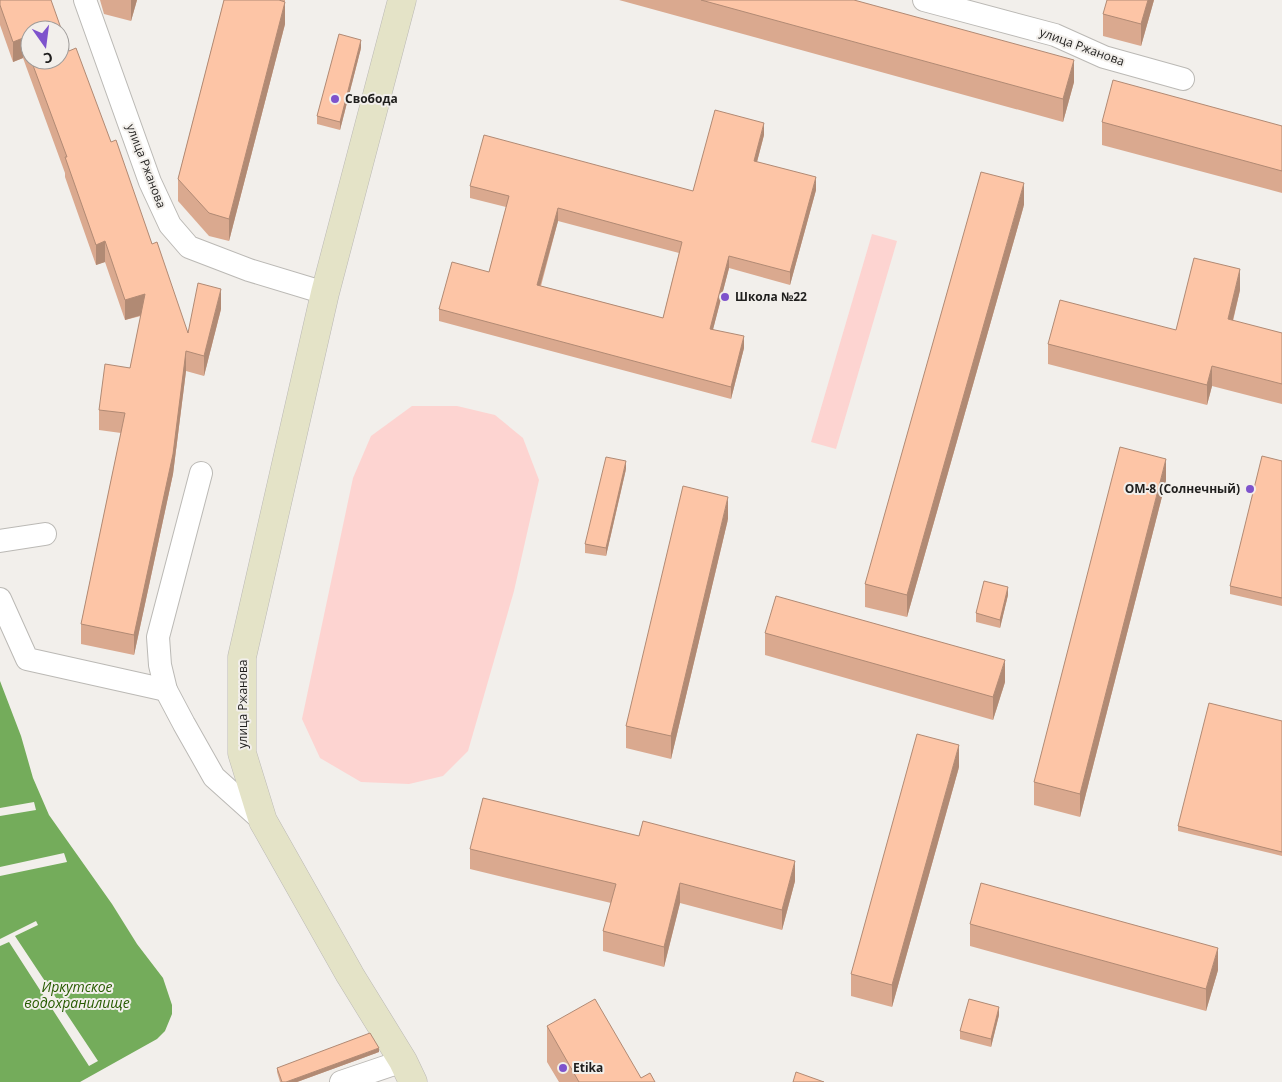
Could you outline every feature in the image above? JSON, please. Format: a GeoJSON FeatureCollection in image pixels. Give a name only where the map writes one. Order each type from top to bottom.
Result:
{"type":"FeatureCollection","features":[{"type":"Feature","properties":{"kind":"street","name":"улица Ржанова"},"geometry":{"type":"LineString","coordinates":[[85,0],[150,182],[170,225],[188,247],[249,270],[325,293]]}},
{"type":"Feature","properties":{"kind":"street","name":"улица Ржанова"},"geometry":{"type":"LineString","coordinates":[[402,0],[325,293],[242,657],[242,753],[263,821],[350,975],[408,1072]]}},
{"type":"Feature","properties":{"kind":"street","name":"улица Ржанова"},"geometry":{"type":"LineString","coordinates":[[924,0],[1054,35],[1104,57],[1182,79]]}},
{"type":"Feature","properties":{"kind":"street"},"geometry":{"type":"LineString","coordinates":[[201,473],[158,637],[160,665],[166,690],[214,777],[263,821]]}},
{"type":"Feature","properties":{"kind":"street"},"geometry":{"type":"LineString","coordinates":[[0,541],[45,534]]}},
{"type":"Feature","properties":{"kind":"street"},"geometry":{"type":"LineString","coordinates":[[0,600],[27,659],[166,690]]}},
{"type":"Feature","properties":{"kind":"street"},"geometry":{"type":"LineString","coordinates":[[341,1082],[408,1072]]}},
{"type":"Feature","properties":{"kind":"shaded area"},"geometry":{"type":"Polygon","coordinates":[[[872,234],[897,241],[836,449],[811,442],[872,234]]]}},
{"type":"Feature","properties":{"kind":"shaded area"},"geometry":{"type":"Polygon","coordinates":[[[412,406],[457,406],[495,415],[523,438],[539,480],[514,591],[468,751],[443,776],[409,784],[361,782],[320,758],[302,719],[353,478],[371,436],[412,406]]]}},
{"type":"Feature","properties":{"kind":"water","name":"Иркутское водохранилище"},"geometry":{"type":"Polygon","coordinates":[[[0,681],[21,736],[33,778],[49,815],[112,904],[137,944],[163,978],[172,1005],[172,1014],[165,1031],[157,1039],[80,1082],[0,1082],[0,681]]]}},
{"type":"Feature","properties":{"kind":"pier"},"geometry":{"type":"Polygon","coordinates":[[[34,802],[36,810],[0,816],[0,808],[34,802]]]}},
{"type":"Feature","properties":{"kind":"pier"},"geometry":{"type":"Polygon","coordinates":[[[64,853],[67,862],[0,876],[0,867],[64,853]]]}},
{"type":"Feature","properties":{"kind":"pier"},"geometry":{"type":"Polygon","coordinates":[[[36,921],[38,925],[15,936],[98,1061],[89,1066],[9,942],[0,946],[0,939],[36,921]]]}},
{"type":"Feature","properties":{"kind":"building"},"geometry":{"type":"Polygon","coordinates":[[[0,0],[51,0],[58,20],[20,20],[20,39],[13,42],[0,0]]]}},
{"type":"Feature","properties":{"kind":"building"},"geometry":{"type":"Polygon","coordinates":[[[224,0],[279,0],[285,2],[229,219],[209,213],[178,179],[224,0]]]}},
{"type":"Feature","properties":{"kind":"building"},"geometry":{"type":"Polygon","coordinates":[[[701,0],[854,0],[1074,60],[1063,99],[701,0]]]}},
{"type":"Feature","properties":{"kind":"building"},"geometry":{"type":"Polygon","coordinates":[[[1107,0],[1148,0],[1141,24],[1103,14],[1107,0]]]}},
{"type":"Feature","properties":{"kind":"building"},"geometry":{"type":"Polygon","coordinates":[[[339,34],[361,40],[340,122],[317,116],[339,34]]]}},
{"type":"Feature","properties":{"kind":"building"},"geometry":{"type":"Polygon","coordinates":[[[76,48],[111,142],[116,140],[152,244],[157,242],[188,333],[198,283],[221,289],[204,356],[186,351],[173,454],[134,635],[81,624],[125,413],[99,410],[105,364],[130,368],[145,294],[125,300],[105,241],[96,245],[65,157],[67,157],[35,70],[70,70],[70,51],[76,48]]]}},
{"type":"Feature","properties":{"kind":"building"},"geometry":{"type":"Polygon","coordinates":[[[1113,80],[1282,126],[1282,171],[1102,122],[1113,80]]]}},
{"type":"Feature","properties":{"kind":"building"},"geometry":{"type":"Polygon","coordinates":[[[715,110],[764,123],[754,161],[816,177],[790,272],[729,256],[710,329],[744,336],[731,387],[439,309],[452,262],[489,272],[509,196],[470,186],[484,135],[693,191],[715,110]],[[558,208],[537,285],[663,318],[682,242],[558,208]]]}},
{"type":"Feature","properties":{"kind":"building"},"geometry":{"type":"Polygon","coordinates":[[[981,172],[1024,183],[907,595],[865,584],[981,172]]]}},
{"type":"Feature","properties":{"kind":"building"},"geometry":{"type":"Polygon","coordinates":[[[1194,258],[1240,269],[1228,319],[1282,333],[1282,384],[1212,366],[1207,385],[1048,344],[1060,300],[1176,330],[1194,258]]]}},
{"type":"Feature","properties":{"kind":"building"},"geometry":{"type":"Polygon","coordinates":[[[1120,447],[1166,459],[1080,794],[1034,782],[1120,447]]]}},
{"type":"Feature","properties":{"kind":"building"},"geometry":{"type":"Polygon","coordinates":[[[1262,456],[1282,461],[1282,598],[1230,586],[1262,456]]]}},
{"type":"Feature","properties":{"kind":"building"},"geometry":{"type":"Polygon","coordinates":[[[606,457],[626,461],[606,548],[585,544],[606,457]]]}},
{"type":"Feature","properties":{"kind":"building"},"geometry":{"type":"Polygon","coordinates":[[[683,486],[728,497],[671,736],[626,726],[683,486]]]}},
{"type":"Feature","properties":{"kind":"building"},"geometry":{"type":"Polygon","coordinates":[[[984,581],[1008,587],[1000,620],[976,613],[984,581]]]}},
{"type":"Feature","properties":{"kind":"building"},"geometry":{"type":"Polygon","coordinates":[[[776,596],[1005,660],[993,697],[765,633],[776,596]]]}},
{"type":"Feature","properties":{"kind":"building"},"geometry":{"type":"Polygon","coordinates":[[[1209,703],[1282,721],[1282,852],[1178,826],[1209,703]]]}},
{"type":"Feature","properties":{"kind":"building"},"geometry":{"type":"Polygon","coordinates":[[[917,734],[959,745],[892,985],[851,974],[917,734]]]}},
{"type":"Feature","properties":{"kind":"building"},"geometry":{"type":"Polygon","coordinates":[[[483,798],[639,836],[643,821],[795,861],[782,910],[680,883],[664,947],[603,931],[616,884],[470,849],[483,798]]]}},
{"type":"Feature","properties":{"kind":"building"},"geometry":{"type":"Polygon","coordinates":[[[981,883],[1218,948],[1206,989],[970,924],[981,883]]]}},
{"type":"Feature","properties":{"kind":"building"},"geometry":{"type":"Polygon","coordinates":[[[595,999],[641,1078],[650,1073],[655,1082],[579,1082],[547,1026],[595,999]]]}},
{"type":"Feature","properties":{"kind":"building"},"geometry":{"type":"Polygon","coordinates":[[[969,999],[999,1007],[991,1039],[960,1031],[969,999]]]}},
{"type":"Feature","properties":{"kind":"building"},"geometry":{"type":"Polygon","coordinates":[[[370,1033],[379,1048],[282,1082],[277,1068],[370,1033]]]}},
{"type":"Feature","properties":{"kind":"building"},"geometry":{"type":"Polygon","coordinates":[[[796,1072],[824,1082],[793,1082],[796,1072]]]}},
{"type":"Feature","properties":{"kind":"place","name":"Свобода"},"geometry":{"type":"Point","coordinates":[335,99]}},
{"type":"Feature","properties":{"kind":"place","name":"Школа №22"},"geometry":{"type":"Point","coordinates":[725,297]}},
{"type":"Feature","properties":{"kind":"place","name":"ОМ-8 (Солнечный)"},"geometry":{"type":"Point","coordinates":[1250,489]}},
{"type":"Feature","properties":{"kind":"place","name":"Etika"},"geometry":{"type":"Point","coordinates":[563,1068]}}]}
